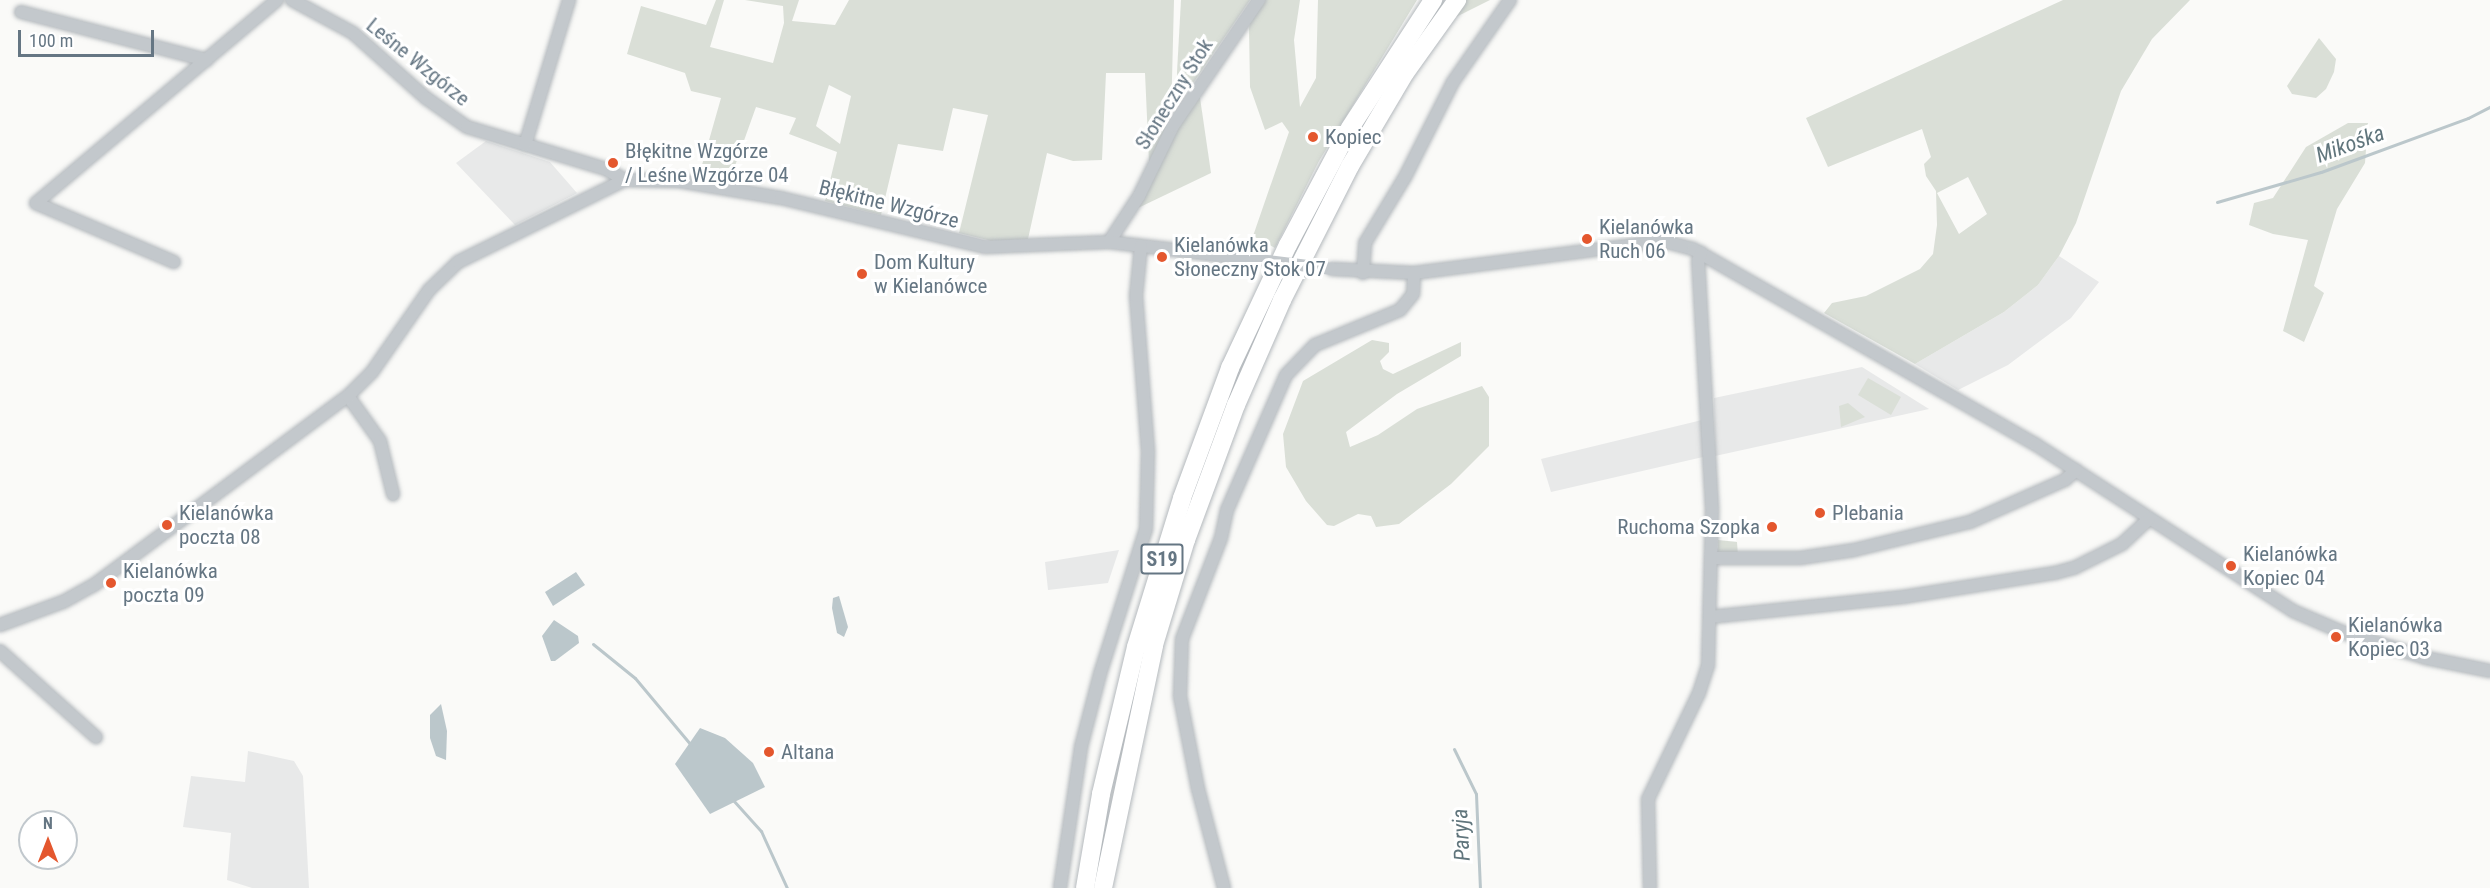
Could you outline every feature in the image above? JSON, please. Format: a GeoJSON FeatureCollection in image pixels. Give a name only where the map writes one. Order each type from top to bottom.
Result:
{"type":"FeatureCollection","features":[{"type":"Feature","properties":{"kind":"highway","name":"S19"},"geometry":{"type":"LineString","coordinates":[[1085,888],[1101,794],[1136,647],[1182,498],[1230,368],[1265,292],[1345,138],[1410,30],[1433,0]]}},
{"type":"Feature","properties":{"kind":"highway","name":"S19"},"geometry":{"type":"LineString","coordinates":[[1103,888],[1154,645],[1186,540],[1236,405],[1282,300],[1350,166],[1410,64],[1456,0]]}},
{"type":"Feature","properties":{"kind":"street"},"geometry":{"type":"LineString","coordinates":[[174,262],[36,203],[277,0]]}},
{"type":"Feature","properties":{"kind":"street","name":"Leśne Wzgórze"},"geometry":{"type":"LineString","coordinates":[[292,0],[353,33],[444,112],[467,126],[525,146],[606,169],[625,180]]}},
{"type":"Feature","properties":{"kind":"street"},"geometry":{"type":"LineString","coordinates":[[525,146],[569,0]]}},
{"type":"Feature","properties":{"kind":"street","name":"Słoneczny Stok"},"geometry":{"type":"LineString","coordinates":[[1109,242],[1139,196],[1173,126],[1258,0]]}},
{"type":"Feature","properties":{"kind":"street"},"geometry":{"type":"LineString","coordinates":[[1363,273],[1365,243],[1405,177],[1459,72],[1510,0]]}},
{"type":"Feature","properties":{"kind":"street"},"geometry":{"type":"LineString","coordinates":[[21,12],[207,60]]}},
{"type":"Feature","properties":{"kind":"street","name":"Błękitne Wzgórze"},"geometry":{"type":"LineString","coordinates":[[625,180],[657,178],[781,198],[985,247],[1109,242],[1363,273],[1414,273],[1646,242],[1674,243],[1714,260],[2076,470],[2267,596],[2309,619],[2426,658],[2490,671]]}},
{"type":"Feature","properties":{"kind":"street"},"geometry":{"type":"LineString","coordinates":[[0,625],[42,611],[94,585],[348,396],[384,357],[429,290],[458,262],[625,180]]}},
{"type":"Feature","properties":{"kind":"street"},"geometry":{"type":"LineString","coordinates":[[1060,888],[1081,747],[1100,674],[1146,529],[1148,451],[1136,296],[1141,246]]}},
{"type":"Feature","properties":{"kind":"street"},"geometry":{"type":"LineString","coordinates":[[1650,888],[1648,799],[1699,693],[1708,665],[1711,558],[1702,289],[1698,261],[1701,253]]}},
{"type":"Feature","properties":{"kind":"street"},"geometry":{"type":"LineString","coordinates":[[1702,289],[1714,260]]}},
{"type":"Feature","properties":{"kind":"street"},"geometry":{"type":"LineString","coordinates":[[1224,888],[1198,789],[1180,696],[1182,639],[1221,538],[1227,510],[1286,375],[1314,345],[1400,310],[1413,294],[1414,273]]}},
{"type":"Feature","properties":{"kind":"street"},"geometry":{"type":"LineString","coordinates":[[348,396],[380,441],[393,495]]}},
{"type":"Feature","properties":{"kind":"street"},"geometry":{"type":"LineString","coordinates":[[1711,558],[1800,558],[1854,550],[1970,522],[2065,480],[2076,470]]}},
{"type":"Feature","properties":{"kind":"street"},"geometry":{"type":"LineString","coordinates":[[1710,617],[1914,595],[2055,573],[2074,568],[2122,543],[2150,519]]}},
{"type":"Feature","properties":{"kind":"street"},"geometry":{"type":"LineString","coordinates":[[0,651],[96,737]]}},
{"type":"Feature","properties":{"kind":"shaded area"},"geometry":{"type":"Polygon","coordinates":[[[716,0],[724,0],[710,47],[773,63],[784,23],[783,6],[745,0],[799,0],[792,21],[835,25],[849,0],[1174,0],[1171,119],[1149,162],[1145,73],[1106,73],[1102,160],[1073,161],[1047,153],[1028,239],[992,241],[959,233],[988,115],[953,108],[943,151],[898,144],[881,215],[825,201],[837,152],[789,134],[796,118],[756,107],[731,177],[700,172],[721,98],[691,91],[685,73],[627,54],[641,6],[706,25],[716,0]],[[829,85],[816,126],[840,144],[851,96],[829,85]]]}},
{"type":"Feature","properties":{"kind":"shaded area"},"geometry":{"type":"Polygon","coordinates":[[[1181,0],[1250,0],[1178,105],[1177,72],[1181,0]]]}},
{"type":"Feature","properties":{"kind":"shaded area"},"geometry":{"type":"Polygon","coordinates":[[[1263,0],[1300,0],[1294,40],[1300,107],[1316,78],[1318,0],[1417,0],[1319,161],[1275,248],[1253,236],[1289,132],[1282,122],[1265,130],[1250,87],[1249,28],[1252,12],[1263,0]]]}},
{"type":"Feature","properties":{"kind":"shaded area"},"geometry":{"type":"Polygon","coordinates":[[[1464,0],[1490,0],[1452,19],[1464,0]]]}},
{"type":"Feature","properties":{"kind":"shaded area"},"geometry":{"type":"Polygon","coordinates":[[[2063,0],[2190,0],[2152,39],[2121,91],[2076,223],[2059,256],[2038,285],[2004,312],[1915,364],[1824,313],[1832,303],[1866,296],[1920,269],[1933,254],[1937,225],[1936,191],[1926,176],[1924,164],[1931,157],[1922,129],[1828,167],[1806,118],[2063,0]],[[1968,177],[1937,193],[1959,234],[1987,214],[1968,177]]]}},
{"type":"Feature","properties":{"kind":"shaded area"},"geometry":{"type":"Polygon","coordinates":[[[2319,38],[2336,59],[2334,72],[2326,89],[2316,98],[2292,94],[2287,86],[2319,38]]]}},
{"type":"Feature","properties":{"kind":"shaded area"},"geometry":{"type":"Polygon","coordinates":[[[1199,91],[1211,173],[1138,208],[1159,162],[1199,91]]]}},
{"type":"Feature","properties":{"kind":"shaded area"},"geometry":{"type":"Polygon","coordinates":[[[2348,123],[2368,123],[2365,163],[2337,209],[2314,286],[2324,293],[2304,342],[2283,331],[2308,240],[2273,234],[2249,225],[2254,203],[2273,198],[2306,147],[2348,123]]]}},
{"type":"Feature","properties":{"kind":"shaded area"},"geometry":{"type":"Polygon","coordinates":[[[486,141],[550,162],[577,193],[515,225],[456,163],[486,141]]]}},
{"type":"Feature","properties":{"kind":"shaded area"},"geometry":{"type":"Polygon","coordinates":[[[2059,256],[2099,282],[2071,318],[2008,365],[1958,390],[1915,364],[2004,312],[2038,285],[2059,256]]]}},
{"type":"Feature","properties":{"kind":"shaded area"},"geometry":{"type":"Polygon","coordinates":[[[1372,340],[1389,343],[1389,352],[1380,361],[1383,369],[1393,374],[1461,342],[1461,356],[1397,394],[1346,432],[1350,447],[1378,435],[1417,409],[1482,386],[1489,397],[1489,446],[1451,484],[1399,524],[1376,527],[1371,516],[1358,514],[1334,526],[1327,525],[1306,501],[1286,467],[1283,434],[1303,381],[1372,340]]]}},
{"type":"Feature","properties":{"kind":"shaded area"},"geometry":{"type":"Polygon","coordinates":[[[1862,367],[1929,409],[1715,456],[1714,398],[1862,367]]]}},
{"type":"Feature","properties":{"kind":"shaded area"},"geometry":{"type":"Polygon","coordinates":[[[1868,378],[1901,397],[1891,415],[1858,395],[1868,378]]]}},
{"type":"Feature","properties":{"kind":"shaded area"},"geometry":{"type":"Polygon","coordinates":[[[1848,403],[1865,417],[1841,427],[1839,406],[1848,403]]]}},
{"type":"Feature","properties":{"kind":"shaded area"},"geometry":{"type":"Polygon","coordinates":[[[1702,420],[1703,457],[1551,492],[1541,459],[1702,420]]]}},
{"type":"Feature","properties":{"kind":"shaded area"},"geometry":{"type":"Polygon","coordinates":[[[1718,540],[1737,542],[1738,556],[1718,556],[1718,540]]]}},
{"type":"Feature","properties":{"kind":"shaded area"},"geometry":{"type":"Polygon","coordinates":[[[1119,550],[1108,583],[1048,590],[1045,562],[1119,550]]]}},
{"type":"Feature","properties":{"kind":"shaded area"},"geometry":{"type":"Polygon","coordinates":[[[576,572],[585,585],[553,606],[545,592],[576,572]]]}},
{"type":"Feature","properties":{"kind":"shaded area"},"geometry":{"type":"Polygon","coordinates":[[[839,596],[848,627],[844,637],[837,633],[832,608],[833,598],[839,596]]]}},
{"type":"Feature","properties":{"kind":"shaded area"},"geometry":{"type":"Polygon","coordinates":[[[554,620],[578,636],[579,643],[555,661],[551,661],[542,636],[554,620]]]}},
{"type":"Feature","properties":{"kind":"shaded area"},"geometry":{"type":"Polygon","coordinates":[[[441,704],[447,731],[446,760],[436,756],[430,738],[430,715],[441,704]]]}},
{"type":"Feature","properties":{"kind":"shaded area"},"geometry":{"type":"Polygon","coordinates":[[[700,728],[725,738],[753,763],[765,787],[710,814],[675,764],[700,728]]]}},
{"type":"Feature","properties":{"kind":"shaded area"},"geometry":{"type":"Polygon","coordinates":[[[248,751],[294,761],[303,776],[309,888],[252,888],[227,880],[231,833],[183,827],[191,776],[245,782],[248,751]]]}},
{"type":"Feature","properties":{"kind":"waterway","name":"Mikośka"},"geometry":{"type":"LineString","coordinates":[[2217,202],[2321,172],[2468,118],[2490,107]]}},
{"type":"Feature","properties":{"kind":"waterway"},"geometry":{"type":"LineString","coordinates":[[593,644],[635,678],[691,745]]}},
{"type":"Feature","properties":{"kind":"waterway","name":"Paryja"},"geometry":{"type":"LineString","coordinates":[[1454,749],[1476,794],[1480,888]]}},
{"type":"Feature","properties":{"kind":"waterway"},"geometry":{"type":"LineString","coordinates":[[733,800],[761,831],[787,888]]}},
{"type":"Feature","properties":{"kind":"place","name":"Kopiec"},"geometry":{"type":"Point","coordinates":[1313,137]}},
{"type":"Feature","properties":{"kind":"place","name":"Błękitne Wzgórze / Leśne Wzgórze 04"},"geometry":{"type":"Point","coordinates":[613,163]}},
{"type":"Feature","properties":{"kind":"place","name":"Kielanówka Ruch 06"},"geometry":{"type":"Point","coordinates":[1587,239]}},
{"type":"Feature","properties":{"kind":"place","name":"Kielanówka Słoneczny Stok 07"},"geometry":{"type":"Point","coordinates":[1162,257]}},
{"type":"Feature","properties":{"kind":"place","name":"Dom Kultury w Kielanówce"},"geometry":{"type":"Point","coordinates":[862,274]}},
{"type":"Feature","properties":{"kind":"place","name":"Plebania"},"geometry":{"type":"Point","coordinates":[1820,513]}},
{"type":"Feature","properties":{"kind":"place","name":"Kielanówka poczta 08"},"geometry":{"type":"Point","coordinates":[167,525]}},
{"type":"Feature","properties":{"kind":"place","name":"Ruchoma Szopka"},"geometry":{"type":"Point","coordinates":[1772,527]}},
{"type":"Feature","properties":{"kind":"place","name":"Kielanówka Kopiec 04"},"geometry":{"type":"Point","coordinates":[2231,566]}},
{"type":"Feature","properties":{"kind":"place","name":"Kielanówka poczta 09"},"geometry":{"type":"Point","coordinates":[111,583]}},
{"type":"Feature","properties":{"kind":"place","name":"Kielanówka Kopiec 03"},"geometry":{"type":"Point","coordinates":[2336,637]}},
{"type":"Feature","properties":{"kind":"place","name":"Altana"},"geometry":{"type":"Point","coordinates":[769,752]}}]}
